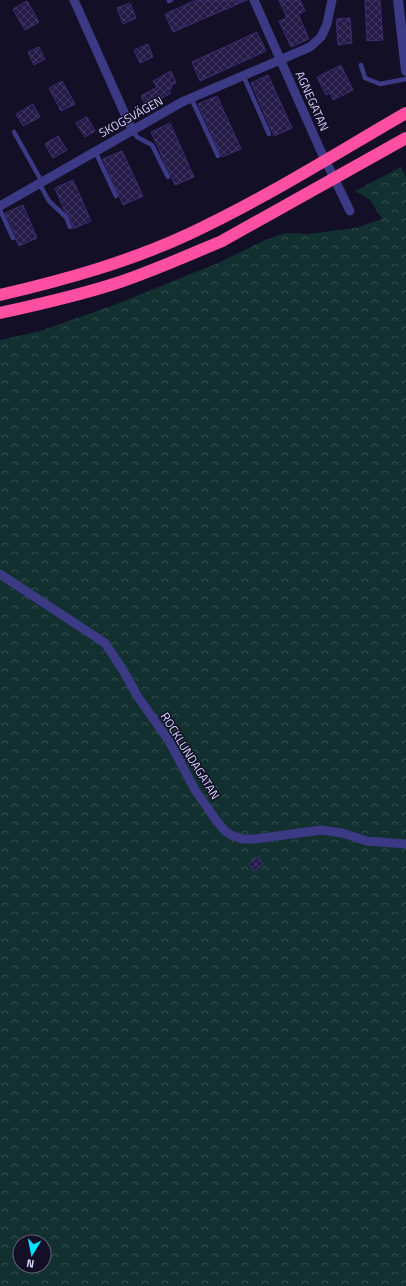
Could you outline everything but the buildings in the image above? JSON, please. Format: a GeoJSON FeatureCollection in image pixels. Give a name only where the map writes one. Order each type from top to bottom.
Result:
{"type":"FeatureCollection","features":[{"type":"Feature","properties":{"kind":"highway"},"geometry":{"type":"LineString","coordinates":[[0,295],[44,285],[144,252],[189,234],[272,190],[406,113]]}},
{"type":"Feature","properties":{"kind":"highway"},"geometry":{"type":"LineString","coordinates":[[0,313],[53,301],[120,282],[222,241],[406,138]]}},
{"type":"Feature","properties":{"kind":"street"},"geometry":{"type":"LineString","coordinates":[[74,0],[132,130]]}},
{"type":"Feature","properties":{"kind":"street","name":"AGNEGATAN"},"geometry":{"type":"LineString","coordinates":[[254,0],[319,147],[350,211]]}},
{"type":"Feature","properties":{"kind":"street","name":"SKOGSVÄGEN"},"geometry":{"type":"LineString","coordinates":[[0,206],[191,98],[310,47],[322,37],[327,24],[332,0]]}},
{"type":"Feature","properties":{"kind":"street"},"geometry":{"type":"LineString","coordinates":[[398,0],[406,72]]}},
{"type":"Feature","properties":{"kind":"street","name":"ROCKLUNDAGATAN"},"geometry":{"type":"LineString","coordinates":[[0,574],[105,643],[123,670],[138,697],[169,741],[196,790],[216,820],[231,835],[243,840],[254,840],[321,830],[342,833],[352,838],[367,841],[406,844]]}},
{"type":"Feature","properties":{"kind":"lane"},"geometry":{"type":"LineString","coordinates":[[360,65],[365,78],[380,84],[406,79]]}},
{"type":"Feature","properties":{"kind":"lane"},"geometry":{"type":"LineString","coordinates":[[243,75],[269,134]]}},
{"type":"Feature","properties":{"kind":"lane"},"geometry":{"type":"LineString","coordinates":[[191,98],[218,156]]}},
{"type":"Feature","properties":{"kind":"lane"},"geometry":{"type":"LineString","coordinates":[[132,130],[137,137],[152,145],[168,177]]}},
{"type":"Feature","properties":{"kind":"lane"},"geometry":{"type":"LineString","coordinates":[[14,132],[49,201],[66,217],[70,227]]}},
{"type":"Feature","properties":{"kind":"lane"},"geometry":{"type":"LineString","coordinates":[[95,151],[116,196]]}},
{"type":"Feature","properties":{"kind":"lane"},"geometry":{"type":"LineString","coordinates":[[0,210],[13,238]]}},
{"type":"Feature","properties":{"kind":"green space"},"geometry":{"type":"Polygon","coordinates":[[[401,167],[406,177],[406,1286],[0,1286],[0,340],[40,331],[114,305],[218,263],[265,240],[286,233],[308,234],[355,228],[382,219],[370,200],[355,191],[401,167]]]}}]}
